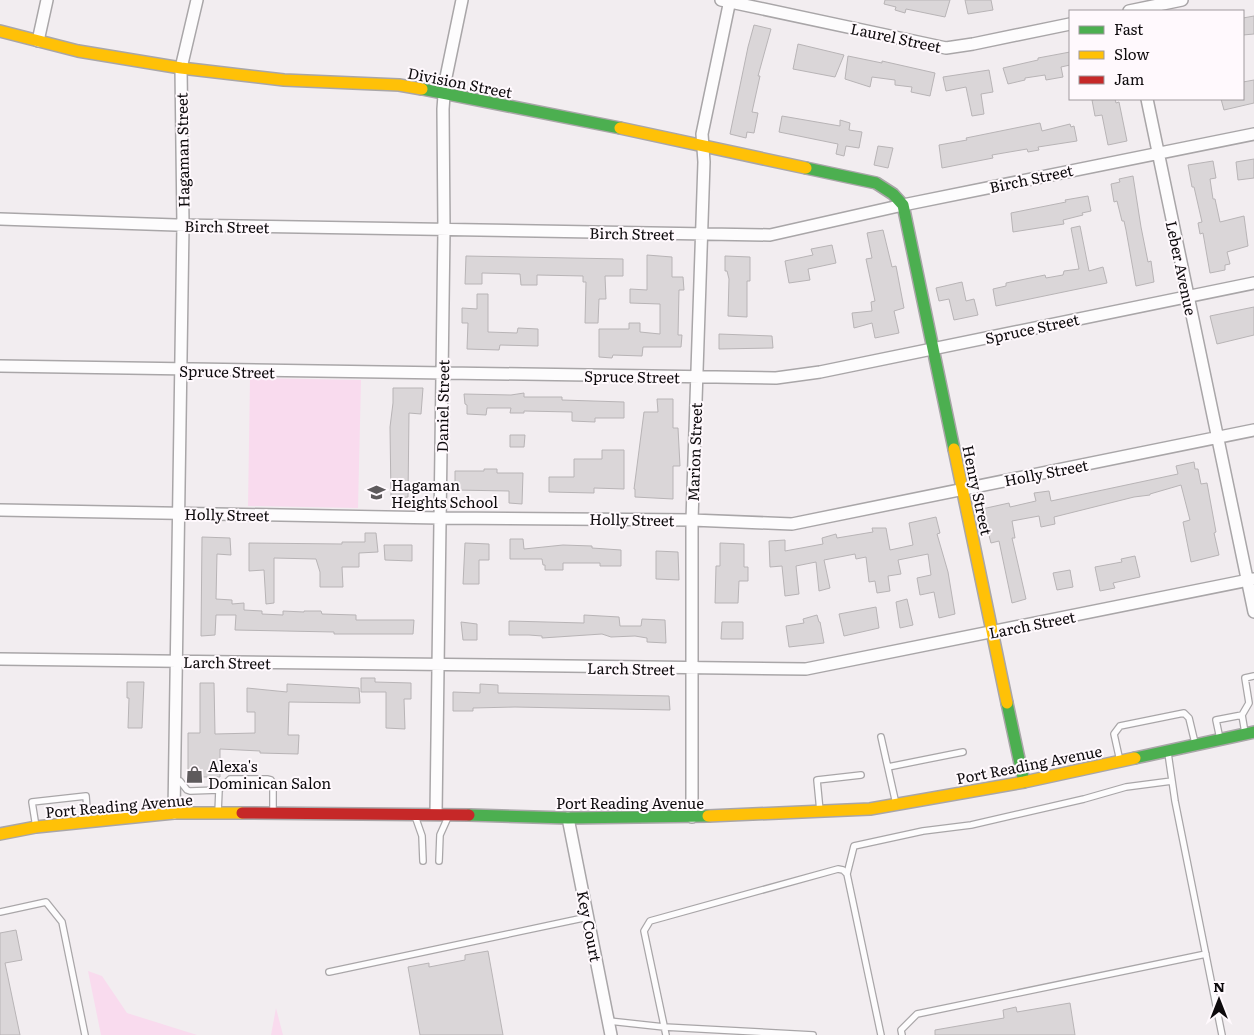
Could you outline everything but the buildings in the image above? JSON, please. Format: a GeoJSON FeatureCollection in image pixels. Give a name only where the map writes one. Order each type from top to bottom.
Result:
{"type":"FeatureCollection","features":[{"type":"Feature","properties":{"kind":"street"},"geometry":{"type":"LineString","coordinates":[[38,41],[47,0]]}},
{"type":"Feature","properties":{"kind":"street","name":"Hagaman Street"},"geometry":{"type":"LineString","coordinates":[[174,813],[183,225],[181,68],[197,0]]}},
{"type":"Feature","properties":{"kind":"street","name":"Daniel Street"},"geometry":{"type":"LineString","coordinates":[[436,814],[444,230],[443,109],[446,82],[462,0]]}},
{"type":"Feature","properties":{"kind":"street"},"geometry":{"type":"LineString","coordinates":[[1135,10],[1182,0]]}},
{"type":"Feature","properties":{"kind":"street","name":"Laurel Street"},"geometry":{"type":"LineString","coordinates":[[727,1],[946,48],[1069,24]]}},
{"type":"Feature","properties":{"kind":"street","name":"Marion Street"},"geometry":{"type":"LineString","coordinates":[[692,817],[692,520],[704,162],[702,134],[727,1]]}},
{"type":"Feature","properties":{"kind":"street","name":"Division Street"},"geometry":{"type":"LineString","coordinates":[[0,31],[78,51],[181,68],[284,80],[399,85],[685,140],[703,146],[876,183],[893,194],[903,205]]}},
{"type":"Feature","properties":{"kind":"street","name":"Leber Avenue"},"geometry":{"type":"LineString","coordinates":[[1147,100],[1218,438],[1251,580],[1254,612]]}},
{"type":"Feature","properties":{"kind":"street","name":"Birch Street"},"geometry":{"type":"LineString","coordinates":[[0,219],[183,225],[770,235],[903,205],[1254,134]]}},
{"type":"Feature","properties":{"kind":"street","name":"Henry Street"},"geometry":{"type":"LineString","coordinates":[[903,205],[1024,782]]}},
{"type":"Feature","properties":{"kind":"street","name":"Spruce Street"},"geometry":{"type":"LineString","coordinates":[[0,366],[776,378],[820,372],[1254,283]]}},
{"type":"Feature","properties":{"kind":"street","name":"Holly Street"},"geometry":{"type":"LineString","coordinates":[[0,510],[440,518],[692,520],[792,524],[1254,430]]}},
{"type":"Feature","properties":{"kind":"street","name":"Larch Street"},"geometry":{"type":"LineString","coordinates":[[0,659],[806,669],[1251,580]]}},
{"type":"Feature","properties":{"kind":"street","name":"Port Reading Avenue"},"geometry":{"type":"LineString","coordinates":[[0,834],[36,827],[174,813],[436,814],[568,818],[692,817],[870,809],[1024,782],[1250,733]]}},
{"type":"Feature","properties":{"kind":"street","name":"Key Court"},"geometry":{"type":"LineString","coordinates":[[568,818],[611,1035]]}},
{"type":"Feature","properties":{"kind":"lane"},"geometry":{"type":"LineString","coordinates":[[1220,740],[1216,720],[1242,715],[1249,703],[1246,678],[1254,676]]}},
{"type":"Feature","properties":{"kind":"lane"},"geometry":{"type":"LineString","coordinates":[[1120,761],[1114,734],[1120,726],[1184,713],[1190,718],[1195,745]]}},
{"type":"Feature","properties":{"kind":"lane"},"geometry":{"type":"LineString","coordinates":[[1242,715],[1250,733]]}},
{"type":"Feature","properties":{"kind":"lane"},"geometry":{"type":"LineString","coordinates":[[882,737],[896,804]]}},
{"type":"Feature","properties":{"kind":"lane"},"geometry":{"type":"LineString","coordinates":[[1168,751],[1172,781],[1222,1035]]}},
{"type":"Feature","properties":{"kind":"lane"},"geometry":{"type":"LineString","coordinates":[[888,767],[963,752]]}},
{"type":"Feature","properties":{"kind":"lane"},"geometry":{"type":"LineString","coordinates":[[820,811],[817,780],[861,775]]}},
{"type":"Feature","properties":{"kind":"lane"},"geometry":{"type":"LineString","coordinates":[[175,780],[180,781],[190,791],[218,790],[230,779],[267,778],[273,784],[273,813]]}},
{"type":"Feature","properties":{"kind":"lane"},"geometry":{"type":"LineString","coordinates":[[880,1035],[847,874],[854,846],[923,830],[971,826],[1084,800],[1126,787],[1172,781]]}},
{"type":"Feature","properties":{"kind":"lane"},"geometry":{"type":"LineString","coordinates":[[218,790],[218,813]]}},
{"type":"Feature","properties":{"kind":"lane"},"geometry":{"type":"LineString","coordinates":[[36,827],[32,802],[86,796],[88,822]]}},
{"type":"Feature","properties":{"kind":"lane"},"geometry":{"type":"LineString","coordinates":[[414,814],[422,836],[423,861]]}},
{"type":"Feature","properties":{"kind":"lane"},"geometry":{"type":"LineString","coordinates":[[440,861],[440,835],[448,815]]}},
{"type":"Feature","properties":{"kind":"lane"},"geometry":{"type":"LineString","coordinates":[[666,1035],[644,931],[650,922],[838,869],[843,870],[847,874]]}},
{"type":"Feature","properties":{"kind":"lane"},"geometry":{"type":"LineString","coordinates":[[0,912],[46,902],[62,922],[85,1035]]}},
{"type":"Feature","properties":{"kind":"lane"},"geometry":{"type":"LineString","coordinates":[[329,972],[588,917]]}},
{"type":"Feature","properties":{"kind":"lane"},"geometry":{"type":"LineString","coordinates":[[902,1035],[901,1030],[917,1014],[1206,954]]}},
{"type":"Feature","properties":{"kind":"lane"},"geometry":{"type":"LineString","coordinates":[[609,1021],[664,1027],[813,1035]]}},
{"type":"Feature","properties":{"kind":"shaded area"},"geometry":{"type":"Polygon","coordinates":[[[250,378],[361,380],[358,508],[248,506],[250,378]]]}},
{"type":"Feature","properties":{"kind":"shaded area"},"geometry":{"type":"Polygon","coordinates":[[[88,971],[102,976],[127,1013],[197,1035],[101,1035],[88,971]]]}},
{"type":"Feature","properties":{"kind":"shaded area"},"geometry":{"type":"Polygon","coordinates":[[[276,1008],[283,1035],[271,1035],[276,1008]]]}},
{"type":"Feature","properties":{"kind":"traffic: fast"},"geometry":{"type":"LineString","coordinates":[[422,89],[620,128]]}},
{"type":"Feature","properties":{"kind":"traffic: fast"},"geometry":{"type":"LineString","coordinates":[[806,168],[876,183],[893,194],[903,205],[954,449]]}},
{"type":"Feature","properties":{"kind":"traffic: fast"},"geometry":{"type":"LineString","coordinates":[[1007,703],[1024,782]]}},
{"type":"Feature","properties":{"kind":"traffic: fast"},"geometry":{"type":"LineString","coordinates":[[1135,758],[1254,732]]}},
{"type":"Feature","properties":{"kind":"traffic: fast"},"geometry":{"type":"LineString","coordinates":[[469,815],[568,818],[708,816]]}},
{"type":"Feature","properties":{"kind":"traffic: slow"},"geometry":{"type":"LineString","coordinates":[[0,31],[78,51],[181,68],[284,80],[399,85],[422,89]]}},
{"type":"Feature","properties":{"kind":"traffic: slow"},"geometry":{"type":"LineString","coordinates":[[620,128],[806,168]]}},
{"type":"Feature","properties":{"kind":"traffic: slow"},"geometry":{"type":"LineString","coordinates":[[954,449],[1007,703]]}},
{"type":"Feature","properties":{"kind":"traffic: slow"},"geometry":{"type":"LineString","coordinates":[[708,816],[870,809],[1024,782],[1135,758]]}},
{"type":"Feature","properties":{"kind":"traffic: slow"},"geometry":{"type":"LineString","coordinates":[[0,834],[36,827],[174,813],[242,813]]}},
{"type":"Feature","properties":{"kind":"traffic: jam"},"geometry":{"type":"LineString","coordinates":[[242,813],[469,815]]}},
{"type":"Feature","properties":{"kind":"place","name":"Hagaman Heights School"},"geometry":{"type":"Point","coordinates":[377,493]}},
{"type":"Feature","properties":{"kind":"place","name":"Alexa's Dominican Salon"},"geometry":{"type":"Point","coordinates":[194,774]}}]}
